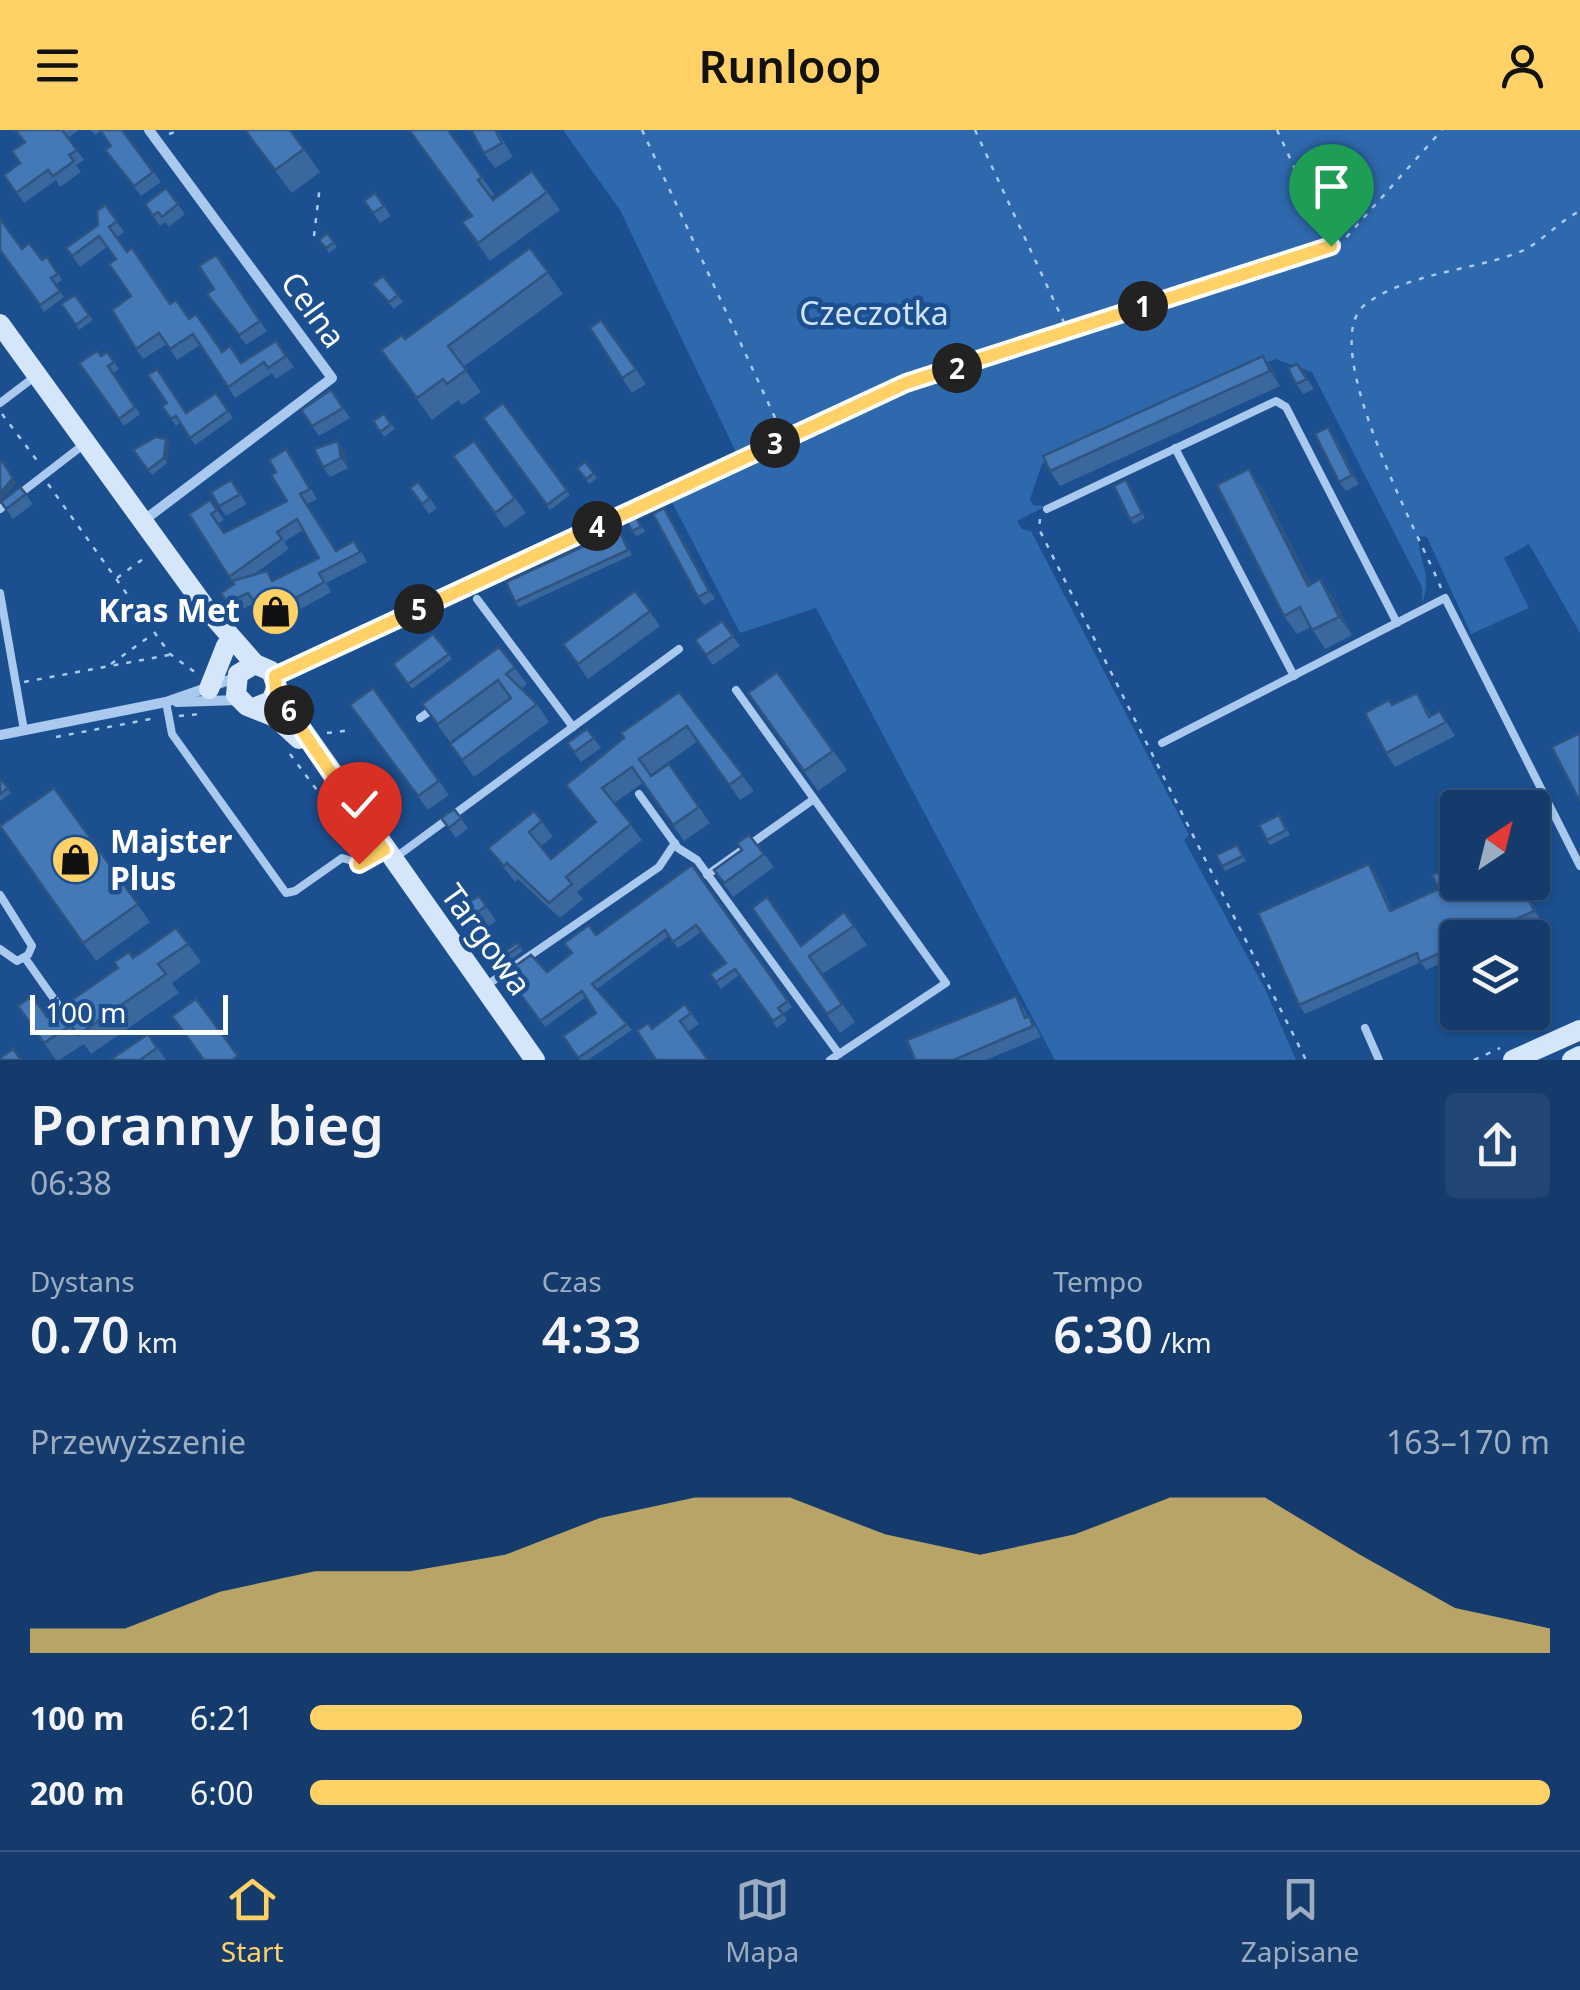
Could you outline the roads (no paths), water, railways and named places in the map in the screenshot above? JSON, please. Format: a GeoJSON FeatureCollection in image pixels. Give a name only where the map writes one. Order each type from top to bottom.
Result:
{"type":"FeatureCollection","features":[{"type":"Feature","properties":{"kind":"street","name":"Celna"},"geometry":{"type":"LineString","coordinates":[[143,521],[332,378],[149,130]]}},
{"type":"Feature","properties":{"kind":"street"},"geometry":{"type":"LineString","coordinates":[[0,324],[205,607],[243,672],[248,704]]}},
{"type":"Feature","properties":{"kind":"street"},"geometry":{"type":"LineString","coordinates":[[276,684],[704,476]]}},
{"type":"Feature","properties":{"kind":"street"},"geometry":{"type":"LineString","coordinates":[[205,607],[243,672]]}},
{"type":"Feature","properties":{"kind":"street"},"geometry":{"type":"LineString","coordinates":[[210,695],[226,646]]}},
{"type":"Feature","properties":{"kind":"street"},"geometry":{"type":"LineString","coordinates":[[0,735],[210,695],[248,704],[271,702],[276,684],[267,667],[243,672],[210,695]]}},
{"type":"Feature","properties":{"kind":"street","name":"Targowa"},"geometry":{"type":"LineString","coordinates":[[276,684],[318,758],[382,856],[535,1060]]}},
{"type":"Feature","properties":{"kind":"street","name":"Targowa"},"geometry":{"type":"LineString","coordinates":[[248,704],[275,717],[318,758]]}},
{"type":"Feature","properties":{"kind":"street"},"geometry":{"type":"LineString","coordinates":[[1513,1060],[1580,1030]]}},
{"type":"Feature","properties":{"kind":"street"},"geometry":{"type":"LineString","coordinates":[[1572,1060],[1580,1056]]}},
{"type":"Feature","properties":{"kind":"lane"},"geometry":{"type":"LineString","coordinates":[[0,403],[37,375]]}},
{"type":"Feature","properties":{"kind":"lane"},"geometry":{"type":"LineString","coordinates":[[1047,510],[1269,402],[1286,407],[1398,623]]}},
{"type":"Feature","properties":{"kind":"lane"},"geometry":{"type":"LineString","coordinates":[[0,510],[86,443]]}},
{"type":"Feature","properties":{"kind":"lane"},"geometry":{"type":"LineString","coordinates":[[1176,448],[1294,676]]}},
{"type":"Feature","properties":{"kind":"lane"},"geometry":{"type":"LineString","coordinates":[[0,594],[4,638],[24,730]]}},
{"type":"Feature","properties":{"kind":"lane"},"geometry":{"type":"LineString","coordinates":[[477,598],[572,727]]}},
{"type":"Feature","properties":{"kind":"lane"},"geometry":{"type":"LineString","coordinates":[[1162,743],[1445,598],[1580,866]]}},
{"type":"Feature","properties":{"kind":"lane"},"geometry":{"type":"LineString","coordinates":[[499,660],[514,648]]}},
{"type":"Feature","properties":{"kind":"lane"},"geometry":{"type":"LineString","coordinates":[[166,702],[172,734],[286,892],[296,891],[342,858],[359,864],[382,856],[572,727],[678,649]]}},
{"type":"Feature","properties":{"kind":"lane"},"geometry":{"type":"LineString","coordinates":[[639,794],[675,843],[707,874],[834,1057],[946,982],[736,690]]}},
{"type":"Feature","properties":{"kind":"lane"},"geometry":{"type":"LineString","coordinates":[[420,718],[452,695]]}},
{"type":"Feature","properties":{"kind":"lane"},"geometry":{"type":"LineString","coordinates":[[707,874],[814,799]]}},
{"type":"Feature","properties":{"kind":"lane"},"geometry":{"type":"LineString","coordinates":[[483,987],[658,866],[675,843]]}},
{"type":"Feature","properties":{"kind":"lane"},"geometry":{"type":"LineString","coordinates":[[2,901],[31,940],[25,958]]}},
{"type":"Feature","properties":{"kind":"lane"},"geometry":{"type":"LineString","coordinates":[[0,949],[12,960],[25,958]]}},
{"type":"Feature","properties":{"kind":"lane"},"geometry":{"type":"LineString","coordinates":[[25,958],[68,1020]]}},
{"type":"Feature","properties":{"kind":"lane"},"geometry":{"type":"LineString","coordinates":[[1366,1028],[1379,1060]]}},
{"type":"Feature","properties":{"kind":"place","name":"Kras Met"},"geometry":{"type":"Point","coordinates":[275,611]}},
{"type":"Feature","properties":{"kind":"place","name":"Majster Plus"},"geometry":{"type":"Point","coordinates":[75,860]}},
{"type":"Feature","properties":{"kind":"park label","name":"Czeczotka"},"geometry":{"type":"Point","coordinates":[874,314]}}]}
